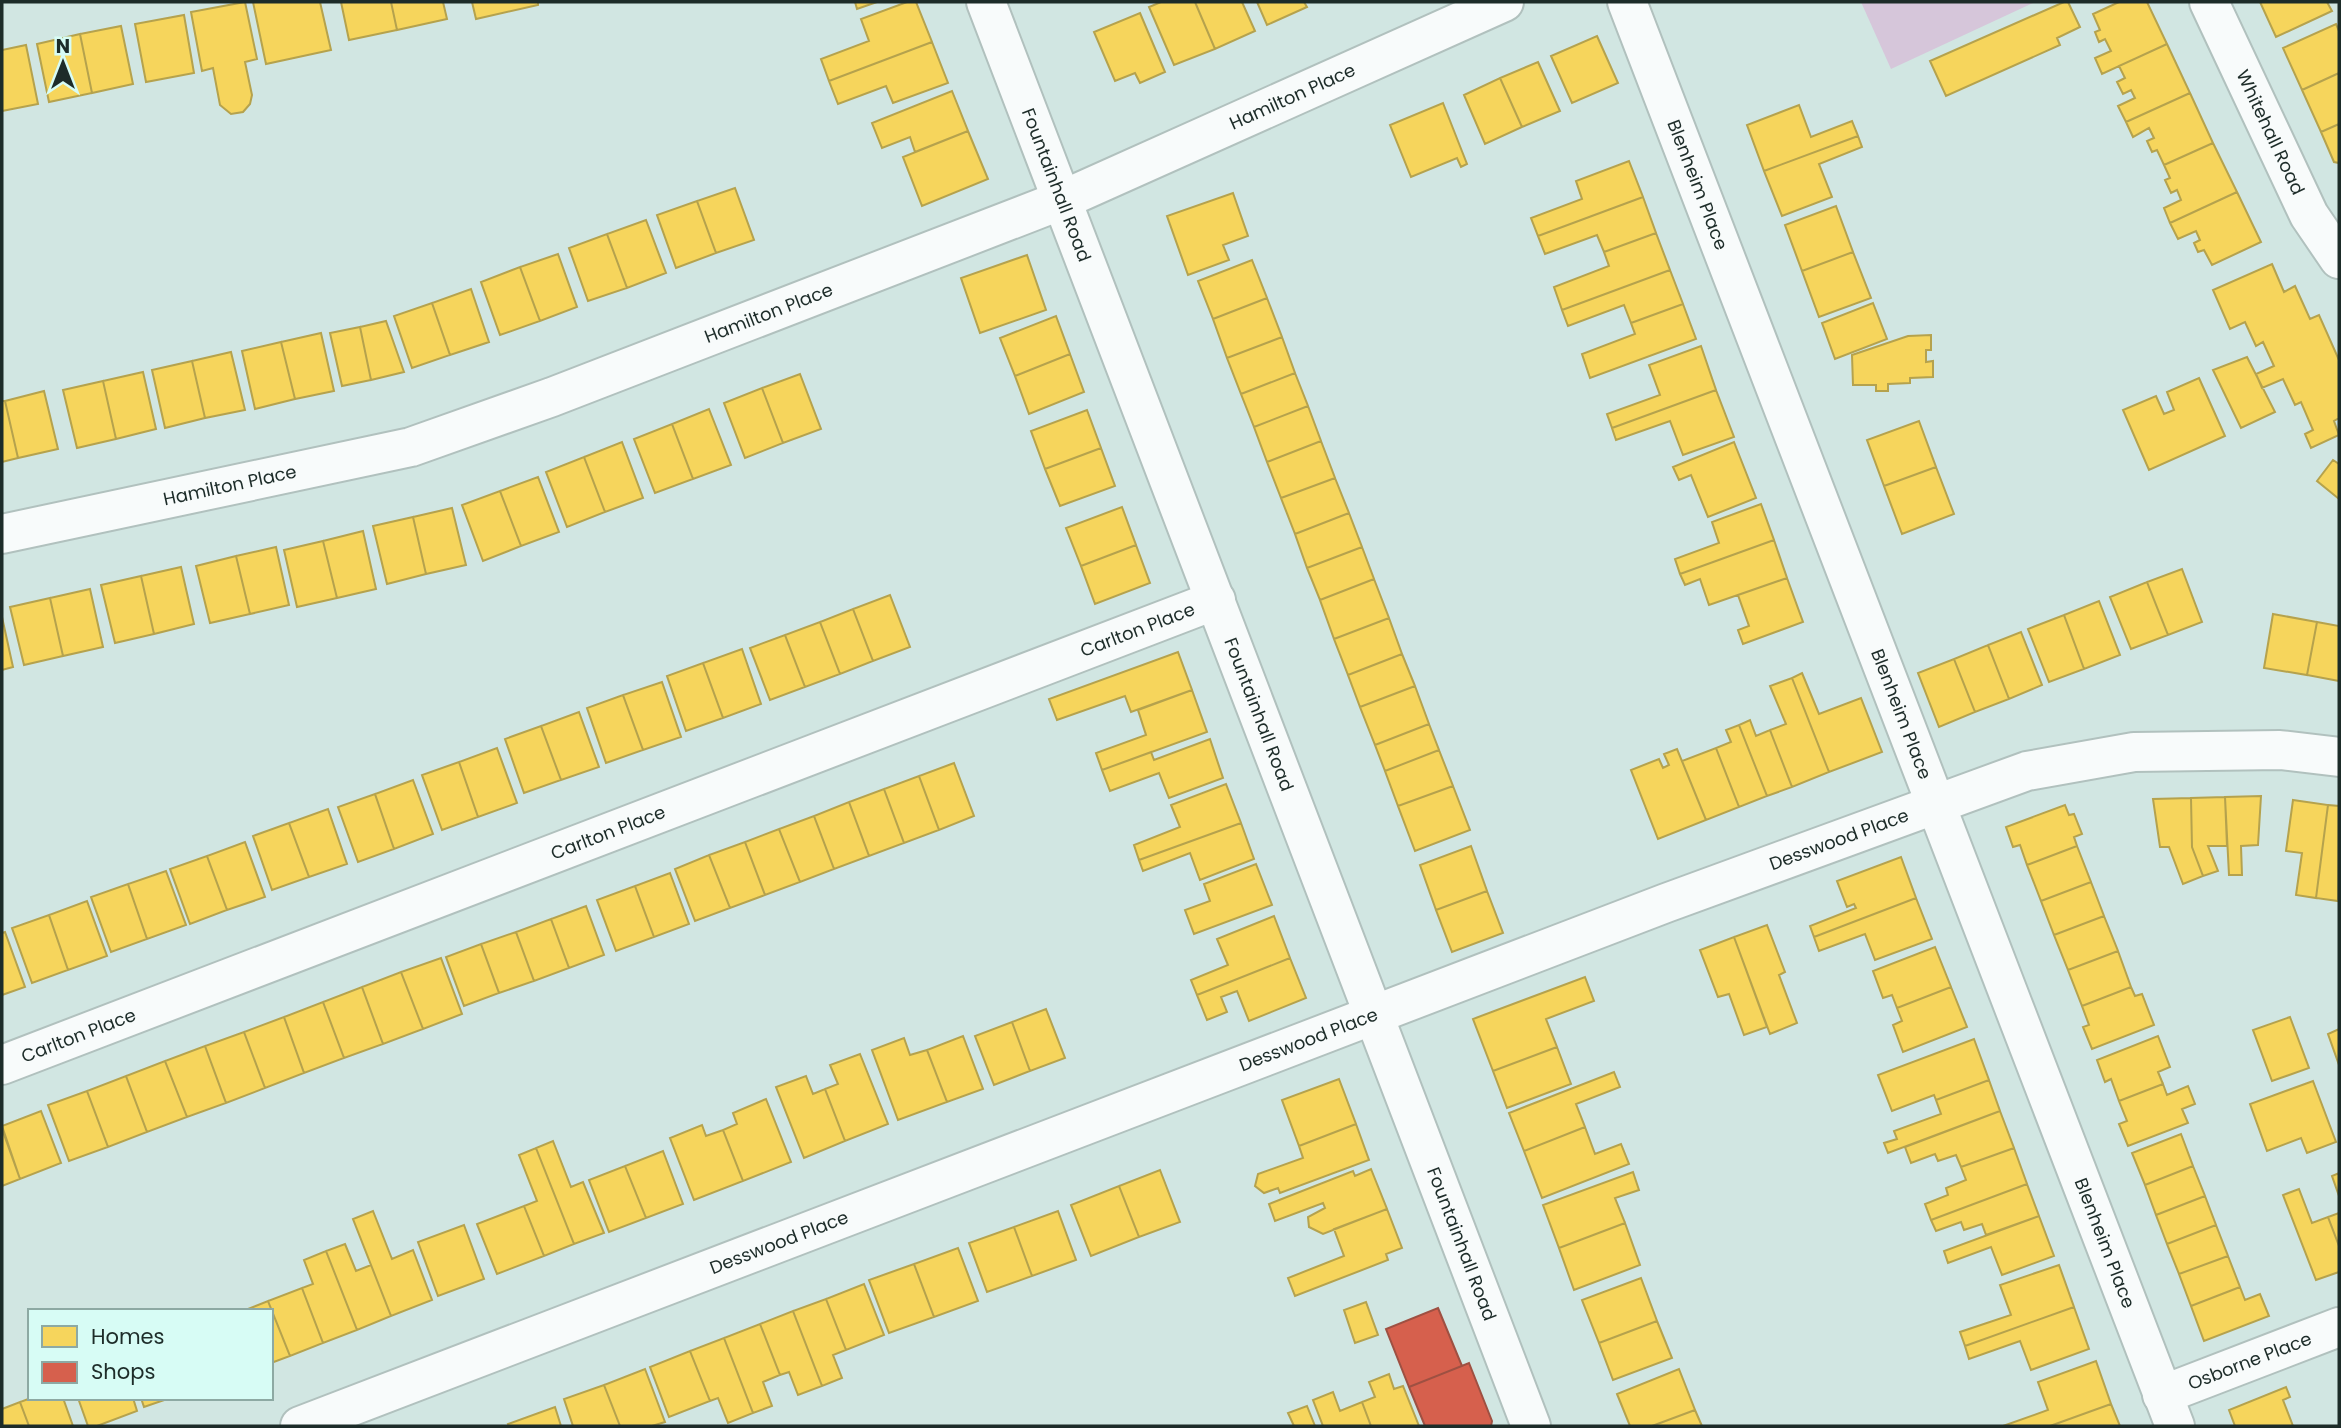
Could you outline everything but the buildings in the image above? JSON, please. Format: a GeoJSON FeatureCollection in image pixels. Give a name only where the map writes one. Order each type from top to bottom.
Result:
{"type":"FeatureCollection","features":[{"type":"Feature","properties":{"kind":"street","name":"Fountainhall Road"},"geometry":{"type":"LineString","coordinates":[[986,2],[1531,1426]]}},
{"type":"Feature","properties":{"kind":"street","name":"Hamilton Place"},"geometry":{"type":"LineString","coordinates":[[2,534],[411,447],[552,397],[1062,200],[1504,2]]}},
{"type":"Feature","properties":{"kind":"street","name":"Blenheim Place"},"geometry":{"type":"LineString","coordinates":[[1626,2],[2169,1411]]}},
{"type":"Feature","properties":{"kind":"street","name":"Whitehall Road"},"geometry":{"type":"LineString","coordinates":[[2209,2],[2309,215],[2339,259]]}},
{"type":"Feature","properties":{"kind":"street","name":"Carlton Place"},"geometry":{"type":"LineString","coordinates":[[2,1065],[1216,600]]}},
{"type":"Feature","properties":{"kind":"street","name":"Desswood Place"},"geometry":{"type":"LineString","coordinates":[[300,1426],[1666,903],[2027,771],[2134,752],[2280,750],[2339,757]]}},
{"type":"Feature","properties":{"kind":"street","name":"Osborne Place"},"geometry":{"type":"LineString","coordinates":[[2169,1411],[2339,1327]]}},
{"type":"Feature","properties":{"kind":"shaded area"},"geometry":{"type":"Polygon","coordinates":[[[1861,2],[2035,2],[1891,69],[1861,2]]]}}]}
